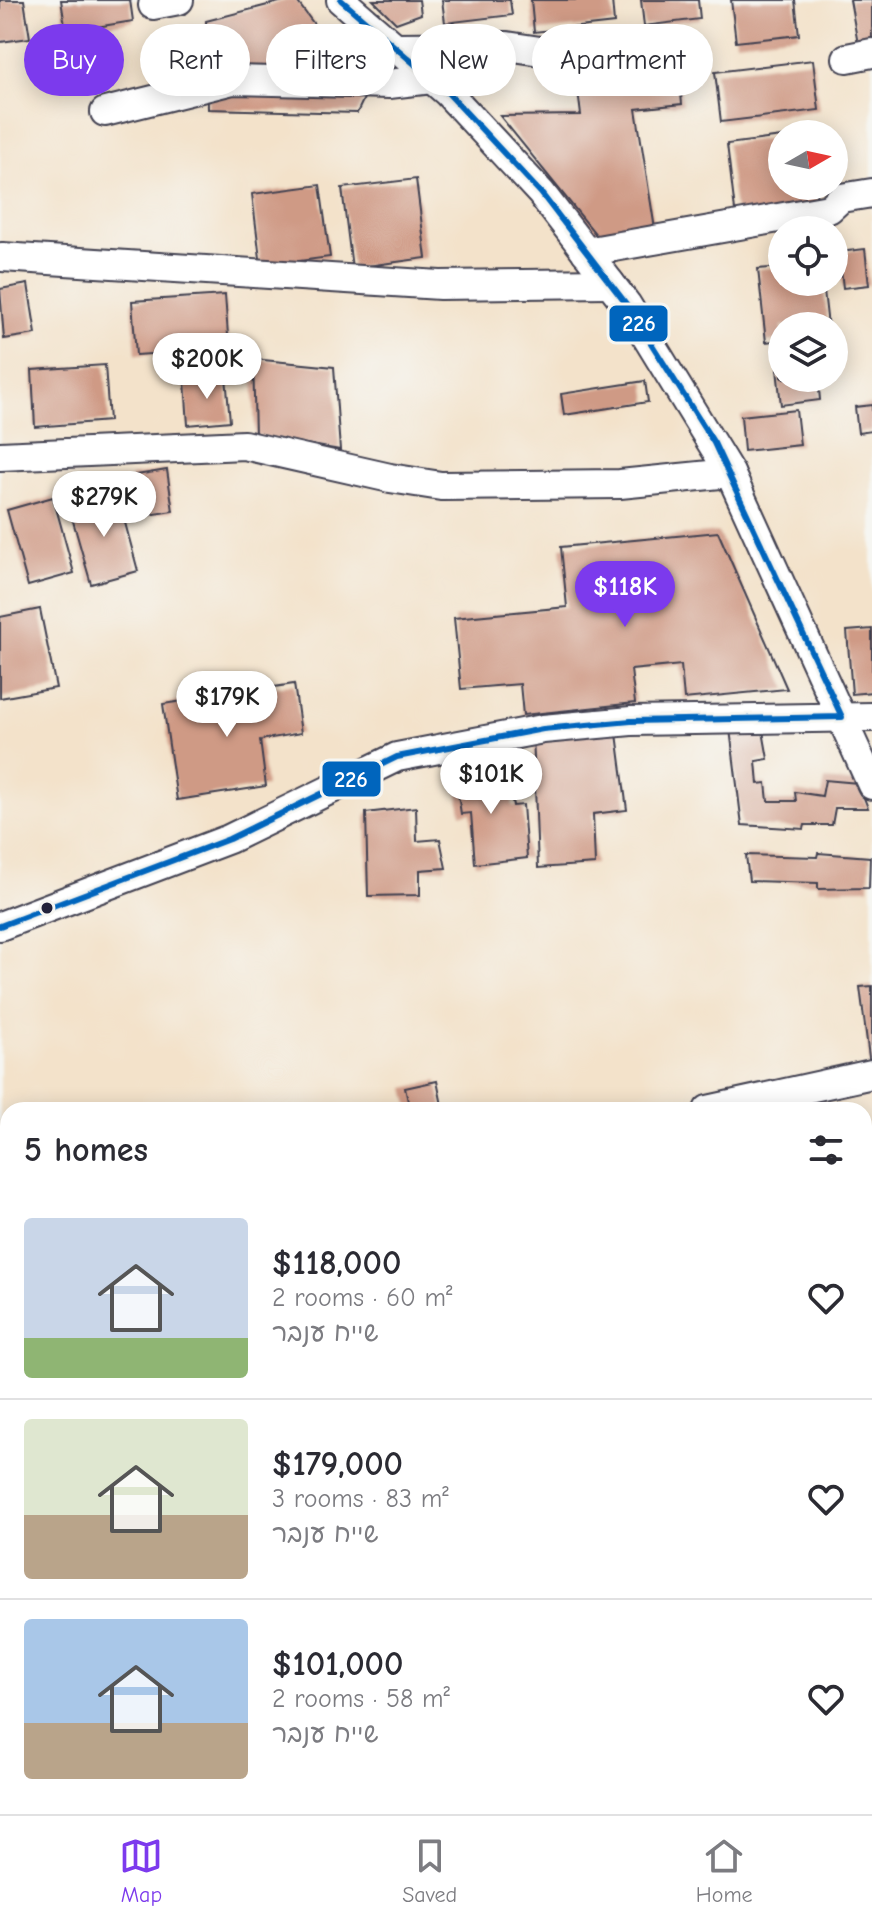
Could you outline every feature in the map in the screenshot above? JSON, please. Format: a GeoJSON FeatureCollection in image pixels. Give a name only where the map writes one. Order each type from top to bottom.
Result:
{"type":"FeatureCollection","features":[{"type":"Feature","properties":{"kind":"street"},"geometry":{"type":"LineString","coordinates":[[341,0],[369,24]]}},
{"type":"Feature","properties":{"kind":"street"},"geometry":{"type":"LineString","coordinates":[[395,47],[507,46],[532,50]]}},
{"type":"Feature","properties":{"kind":"street"},"geometry":{"type":"LineString","coordinates":[[395,47],[411,61]]}},
{"type":"Feature","properties":{"kind":"street"},"geometry":{"type":"LineString","coordinates":[[105,112],[233,80],[389,84],[411,81]]}},
{"type":"Feature","properties":{"kind":"street"},"geometry":{"type":"LineString","coordinates":[[448,96],[541,193],[610,283],[698,417],[730,473],[872,785]]}},
{"type":"Feature","properties":{"kind":"street"},"geometry":{"type":"LineString","coordinates":[[586,252],[829,209],[841,198],[872,193]]}},
{"type":"Feature","properties":{"kind":"street"},"geometry":{"type":"LineString","coordinates":[[2,257],[440,285],[610,283]]}},
{"type":"Feature","properties":{"kind":"street"},"geometry":{"type":"LineString","coordinates":[[0,456],[244,445],[390,478],[441,486],[607,485],[730,473]]}},
{"type":"Feature","properties":{"kind":"street"},"geometry":{"type":"LineString","coordinates":[[0,926],[229,839],[397,757],[543,729],[631,721],[872,717]]}},
{"type":"Feature","properties":{"kind":"street"},"geometry":{"type":"LineString","coordinates":[[744,1102],[872,1074]]}},
{"type":"Feature","properties":{"kind":"building"},"geometry":{"type":"Polygon","coordinates":[[[0,0],[24,0],[28,24],[24,24],[24,39],[0,42],[0,0]]]}},
{"type":"Feature","properties":{"kind":"building"},"geometry":{"type":"Polygon","coordinates":[[[61,0],[130,0],[133,21],[65,24],[61,0]]]}},
{"type":"Feature","properties":{"kind":"building"},"geometry":{"type":"Polygon","coordinates":[[[296,0],[314,24],[266,24],[266,96],[365,96],[357,113],[208,109],[208,96],[250,96],[250,24],[206,24],[206,21],[296,0]]]}},
{"type":"Feature","properties":{"kind":"building"},"geometry":{"type":"Polygon","coordinates":[[[373,0],[419,0],[421,14],[396,23],[373,0]]]}},
{"type":"Feature","properties":{"kind":"building"},"geometry":{"type":"Polygon","coordinates":[[[442,0],[510,0],[512,15],[445,23],[442,0]]]}},
{"type":"Feature","properties":{"kind":"building"},"geometry":{"type":"Polygon","coordinates":[[[531,0],[612,0],[614,23],[533,24],[531,0]]]}},
{"type":"Feature","properties":{"kind":"building"},"geometry":{"type":"Polygon","coordinates":[[[641,0],[698,0],[700,19],[644,24],[641,0]]]}},
{"type":"Feature","properties":{"kind":"building"},"geometry":{"type":"Polygon","coordinates":[[[731,0],[795,0],[799,35],[736,42],[731,0]]]}},
{"type":"Feature","properties":{"kind":"building"},"geometry":{"type":"Polygon","coordinates":[[[850,0],[872,0],[872,41],[858,44],[850,0]]]}},
{"type":"Feature","properties":{"kind":"building"},"geometry":{"type":"Polygon","coordinates":[[[813,60],[819,110],[721,122],[715,72],[813,60]]]}},
{"type":"Feature","properties":{"kind":"building"},"geometry":{"type":"Polygon","coordinates":[[[579,96],[681,96],[682,104],[636,109],[655,229],[597,236],[500,116],[581,115],[579,96]]]}},
{"type":"Feature","properties":{"kind":"building"},"geometry":{"type":"Polygon","coordinates":[[[768,139],[768,200],[817,200],[818,209],[736,219],[727,144],[768,139]]]}},
{"type":"Feature","properties":{"kind":"building"},"geometry":{"type":"Polygon","coordinates":[[[416,179],[426,258],[352,268],[342,188],[416,179]]]}},
{"type":"Feature","properties":{"kind":"building"},"geometry":{"type":"Polygon","coordinates":[[[320,185],[330,257],[261,266],[252,194],[320,185]]]}},
{"type":"Feature","properties":{"kind":"building"},"geometry":{"type":"Polygon","coordinates":[[[865,249],[869,285],[848,287],[848,251],[865,249]]]}},
{"type":"Feature","properties":{"kind":"building"},"geometry":{"type":"Polygon","coordinates":[[[768,268],[768,296],[825,296],[826,312],[768,312],[766,342],[758,269],[768,268]]]}},
{"type":"Feature","properties":{"kind":"building"},"geometry":{"type":"Polygon","coordinates":[[[28,284],[36,334],[4,339],[0,289],[28,284]]]}},
{"type":"Feature","properties":{"kind":"building"},"geometry":{"type":"Polygon","coordinates":[[[225,295],[229,349],[136,355],[132,301],[225,295]]]}},
{"type":"Feature","properties":{"kind":"building"},"geometry":{"type":"Polygon","coordinates":[[[253,359],[334,367],[340,450],[255,435],[253,359]]]}},
{"type":"Feature","properties":{"kind":"building"},"geometry":{"type":"Polygon","coordinates":[[[105,365],[109,421],[35,427],[32,370],[105,365]]]}},
{"type":"Feature","properties":{"kind":"building"},"geometry":{"type":"Polygon","coordinates":[[[226,377],[230,421],[188,425],[185,381],[226,377]]]}},
{"type":"Feature","properties":{"kind":"building"},"geometry":{"type":"Polygon","coordinates":[[[645,381],[648,402],[564,415],[561,394],[645,381]]]}},
{"type":"Feature","properties":{"kind":"building"},"geometry":{"type":"Polygon","coordinates":[[[780,392],[819,392],[820,400],[781,405],[780,392]]]}},
{"type":"Feature","properties":{"kind":"building"},"geometry":{"type":"Polygon","coordinates":[[[872,405],[872,431],[858,433],[855,407],[872,405]]]}},
{"type":"Feature","properties":{"kind":"building"},"geometry":{"type":"Polygon","coordinates":[[[796,410],[800,445],[744,451],[741,416],[796,410]]]}},
{"type":"Feature","properties":{"kind":"building"},"geometry":{"type":"Polygon","coordinates":[[[167,470],[173,511],[136,517],[130,476],[167,470]]]}},
{"type":"Feature","properties":{"kind":"building"},"geometry":{"type":"Polygon","coordinates":[[[117,493],[138,571],[91,584],[69,507],[117,493]]]}},
{"type":"Feature","properties":{"kind":"building"},"geometry":{"type":"Polygon","coordinates":[[[53,497],[74,573],[28,586],[7,510],[53,497]]]}},
{"type":"Feature","properties":{"kind":"building"},"geometry":{"type":"Polygon","coordinates":[[[718,532],[787,689],[684,699],[681,665],[631,670],[635,703],[523,715],[520,684],[461,689],[454,618],[567,607],[561,547],[718,532]]]}},
{"type":"Feature","properties":{"kind":"building"},"geometry":{"type":"Polygon","coordinates":[[[40,609],[56,688],[0,698],[0,617],[40,609]]]}},
{"type":"Feature","properties":{"kind":"building"},"geometry":{"type":"Polygon","coordinates":[[[872,629],[872,692],[852,694],[847,631],[872,629]]]}},
{"type":"Feature","properties":{"kind":"building"},"geometry":{"type":"Polygon","coordinates":[[[294,684],[301,733],[260,740],[266,786],[177,800],[163,704],[294,684]]]}},
{"type":"Feature","properties":{"kind":"building"},"geometry":{"type":"Polygon","coordinates":[[[761,720],[768,759],[756,761],[758,784],[766,783],[768,801],[796,801],[795,792],[822,796],[825,780],[858,783],[868,808],[835,808],[832,825],[805,825],[804,829],[742,825],[729,721],[761,720]]]}},
{"type":"Feature","properties":{"kind":"building"},"geometry":{"type":"Polygon","coordinates":[[[616,726],[627,810],[593,814],[595,864],[538,868],[533,732],[616,726]]]}},
{"type":"Feature","properties":{"kind":"building"},"geometry":{"type":"Polygon","coordinates":[[[481,763],[483,780],[508,776],[513,806],[523,805],[527,858],[475,864],[471,813],[461,814],[454,767],[481,763]]]}},
{"type":"Feature","properties":{"kind":"building"},"geometry":{"type":"Polygon","coordinates":[[[416,807],[417,841],[440,839],[446,868],[420,870],[420,895],[368,896],[366,813],[416,807]]]}},
{"type":"Feature","properties":{"kind":"building"},"geometry":{"type":"Polygon","coordinates":[[[818,853],[870,857],[869,888],[818,889],[818,883],[749,881],[746,855],[817,857],[818,853]]]}},
{"type":"Feature","properties":{"kind":"building"},"geometry":{"type":"Polygon","coordinates":[[[872,986],[872,1065],[870,1065],[860,987],[872,986]]]}},
{"type":"Feature","properties":{"kind":"building"},"geometry":{"type":"Polygon","coordinates":[[[437,1081],[441,1102],[408,1102],[405,1088],[437,1081]]]}},
{"type":"Feature","properties":{"kind":"transit line","name":"226"},"geometry":{"type":"LineString","coordinates":[[0,926],[229,839],[397,757],[543,729],[631,721],[842,717],[714,443],[627,305],[541,193],[448,93],[341,0]]}}]}
